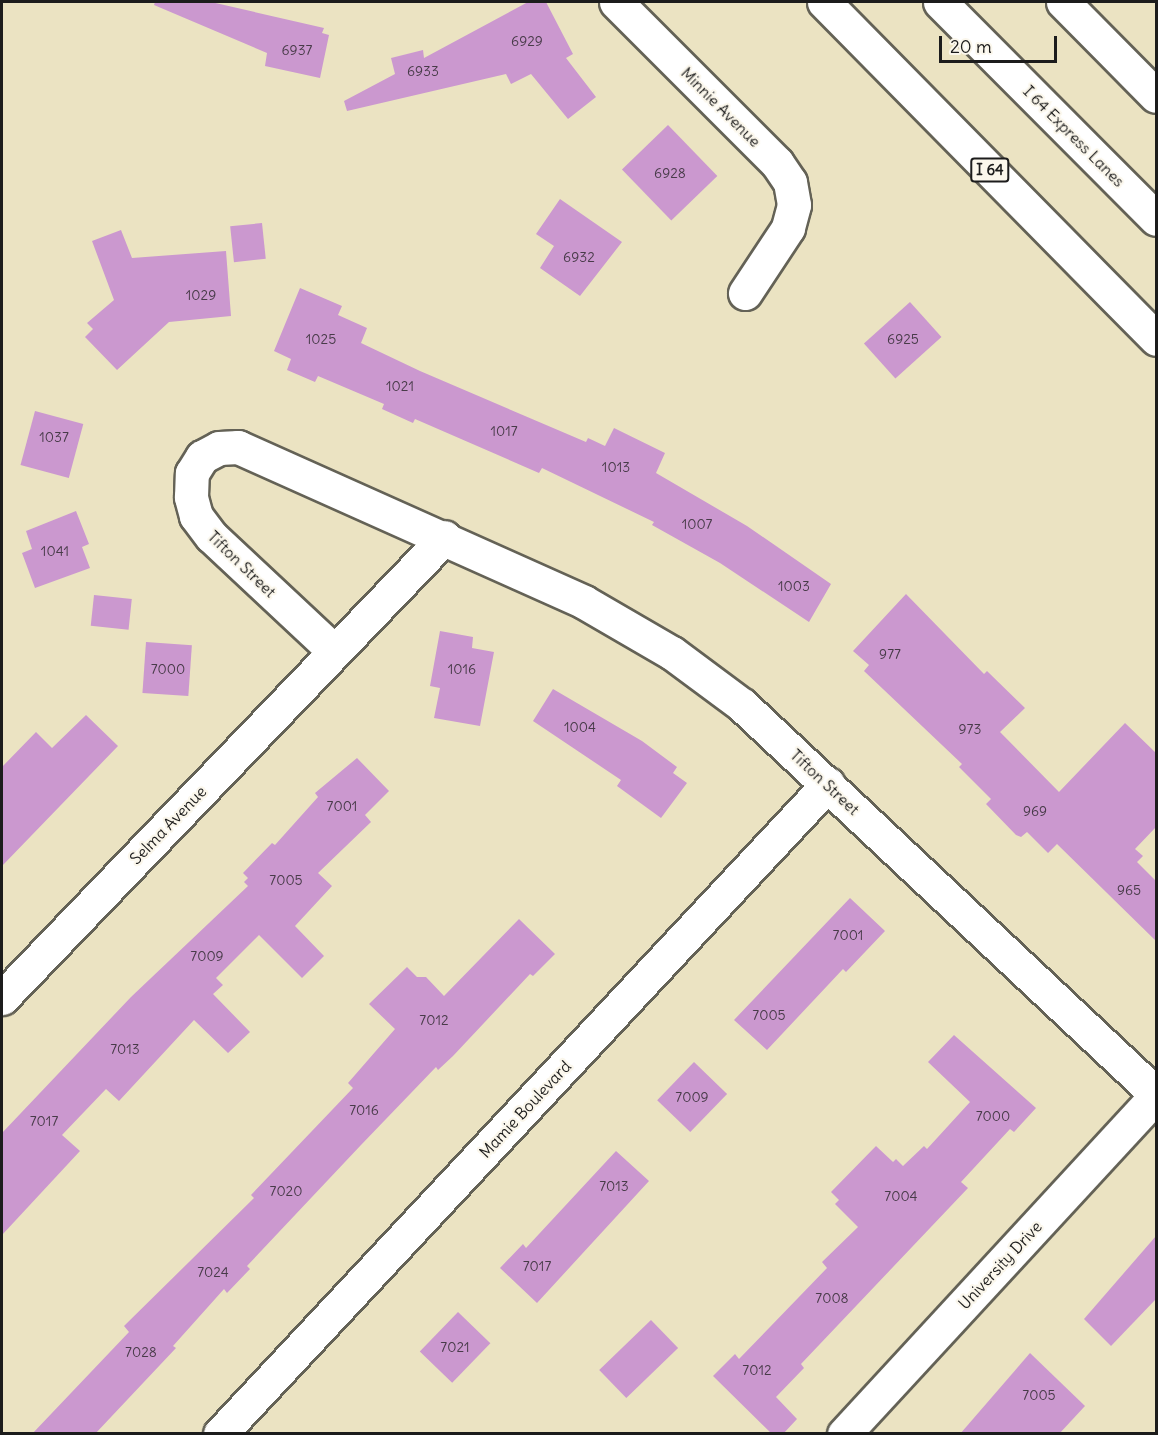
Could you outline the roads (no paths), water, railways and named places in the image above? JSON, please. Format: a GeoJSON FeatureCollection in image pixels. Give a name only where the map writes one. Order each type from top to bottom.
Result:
{"type":"FeatureCollection","features":[{"type":"Feature","properties":{"kind":"main road","name":"Minnie Avenue"},"geometry":{"type":"LineString","coordinates":[[616,2],[777,163],[790,182],[794,205],[788,228],[745,293]]}},
{"type":"Feature","properties":{"kind":"main road","name":"I 64"},"geometry":{"type":"LineString","coordinates":[[824,2],[1156,339]]}},
{"type":"Feature","properties":{"kind":"main road","name":"I 64 Express Lanes"},"geometry":{"type":"LineString","coordinates":[[940,2],[1156,219]]}},
{"type":"Feature","properties":{"kind":"main road"},"geometry":{"type":"LineString","coordinates":[[1063,2],[1156,96]]}},
{"type":"Feature","properties":{"kind":"main road","name":"Tifton Street"},"geometry":{"type":"LineString","coordinates":[[334,651],[211,536],[196,516],[191,497],[192,473],[202,457],[219,448],[238,447],[445,537],[584,602],[672,653],[742,705],[1156,1095]]}},
{"type":"Feature","properties":{"kind":"main road"},"geometry":{"type":"LineString","coordinates":[[334,651],[445,537]]}},
{"type":"Feature","properties":{"kind":"main road","name":"Selma Avenue"},"geometry":{"type":"LineString","coordinates":[[2,998],[334,651]]}},
{"type":"Feature","properties":{"kind":"main road","name":"Mamie Boulevard"},"geometry":{"type":"LineString","coordinates":[[220,1434],[828,784]]}},
{"type":"Feature","properties":{"kind":"main road","name":"University Drive"},"geometry":{"type":"LineString","coordinates":[[844,1434],[1156,1095]]}}]}
